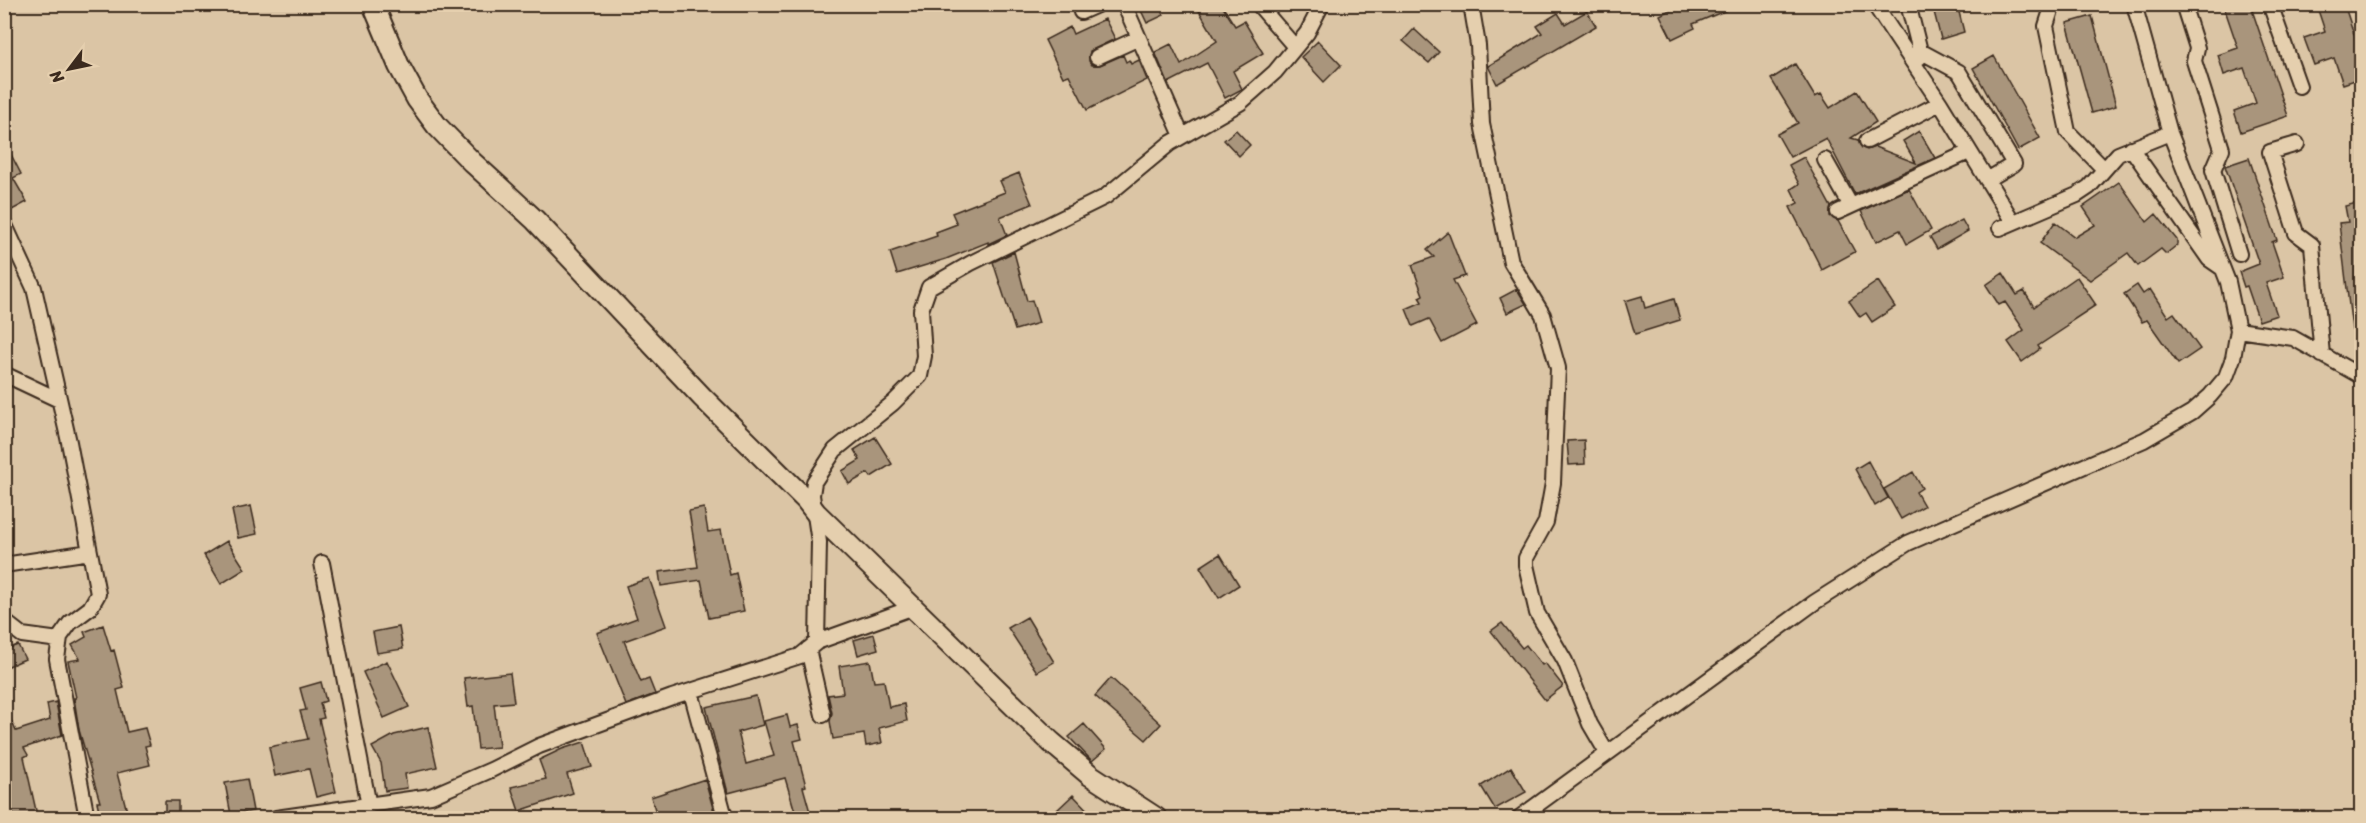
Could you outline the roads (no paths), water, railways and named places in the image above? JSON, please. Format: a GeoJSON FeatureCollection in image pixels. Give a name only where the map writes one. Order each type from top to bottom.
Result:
{"type":"FeatureCollection","features":[{"type":"Feature","properties":{"kind":"street"},"geometry":{"type":"LineString","coordinates":[[373,4],[399,66],[417,99],[437,126],[535,220],[619,312],[806,500],[816,513],[1051,742],[1090,775],[1156,819]]}},
{"type":"Feature","properties":{"kind":"street"},"geometry":{"type":"LineString","coordinates":[[1081,12],[1099,4]]}},
{"type":"Feature","properties":{"kind":"street"},"geometry":{"type":"LineString","coordinates":[[1124,4],[1182,136]]}},
{"type":"Feature","properties":{"kind":"street"},"geometry":{"type":"LineString","coordinates":[[1258,4],[1295,47]]}},
{"type":"Feature","properties":{"kind":"street"},"geometry":{"type":"LineString","coordinates":[[823,715],[813,646],[819,542],[812,495],[814,482],[835,450],[893,403],[920,376],[924,356],[921,310],[929,287],[971,263],[1105,197],[1169,144],[1251,94],[1275,72],[1307,33],[1323,4]]}},
{"type":"Feature","properties":{"kind":"street"},"geometry":{"type":"LineString","coordinates":[[1471,4],[1478,45],[1482,124],[1511,262],[1543,315],[1558,368],[1553,483],[1546,522],[1527,558],[1526,565],[1537,613],[1565,661],[1590,724],[1607,753]]}},
{"type":"Feature","properties":{"kind":"street"},"geometry":{"type":"LineString","coordinates":[[1874,4],[1940,103],[1987,180],[2006,225],[2078,195],[2118,154],[2170,133]]}},
{"type":"Feature","properties":{"kind":"street"},"geometry":{"type":"LineString","coordinates":[[1908,4],[1920,51],[1917,69]]}},
{"type":"Feature","properties":{"kind":"street"},"geometry":{"type":"LineString","coordinates":[[2054,4],[2046,26],[2067,132],[2104,169]]}},
{"type":"Feature","properties":{"kind":"street"},"geometry":{"type":"LineString","coordinates":[[1520,819],[1815,602],[1908,543],[2144,440],[2192,412],[2226,378],[2233,358],[2238,330],[2228,282],[2170,133],[2134,4]]}},
{"type":"Feature","properties":{"kind":"street"},"geometry":{"type":"LineString","coordinates":[[2183,4],[2197,48],[2194,61],[2222,149],[2213,170],[2239,254]]}},
{"type":"Feature","properties":{"kind":"street"},"geometry":{"type":"LineString","coordinates":[[2270,4],[2299,86]]}},
{"type":"Feature","properties":{"kind":"street"},"geometry":{"type":"LineString","coordinates":[[1096,57],[1139,38]]}},
{"type":"Feature","properties":{"kind":"street"},"geometry":{"type":"LineString","coordinates":[[1920,51],[1959,72],[2014,164],[1987,180]]}},
{"type":"Feature","properties":{"kind":"street"},"geometry":{"type":"LineString","coordinates":[[1866,141],[1940,103]]}},
{"type":"Feature","properties":{"kind":"street"},"geometry":{"type":"LineString","coordinates":[[2297,144],[2270,152],[2296,233],[2312,246],[2322,355]]}},
{"type":"Feature","properties":{"kind":"street"},"geometry":{"type":"LineString","coordinates":[[2131,148],[2209,259],[2222,268]]}},
{"type":"Feature","properties":{"kind":"street"},"geometry":{"type":"LineString","coordinates":[[1825,160],[1845,209],[1969,152]]}},
{"type":"Feature","properties":{"kind":"street"},"geometry":{"type":"LineString","coordinates":[[4,223],[34,288],[98,594],[90,608],[70,622],[59,640],[57,659],[85,818]]}},
{"type":"Feature","properties":{"kind":"street"},"geometry":{"type":"LineString","coordinates":[[2238,330],[2293,338],[2361,377]]}},
{"type":"Feature","properties":{"kind":"street"},"geometry":{"type":"LineString","coordinates":[[4,374],[59,400]]}},
{"type":"Feature","properties":{"kind":"street"},"geometry":{"type":"LineString","coordinates":[[4,565],[90,552]]}},
{"type":"Feature","properties":{"kind":"street"},"geometry":{"type":"LineString","coordinates":[[322,563],[369,806]]}},
{"type":"Feature","properties":{"kind":"street"},"geometry":{"type":"LineString","coordinates":[[276,819],[431,796],[539,746],[691,692],[771,667],[800,656],[813,646],[914,608]]}},
{"type":"Feature","properties":{"kind":"street"},"geometry":{"type":"LineString","coordinates":[[4,621],[22,635],[59,640]]}},
{"type":"Feature","properties":{"kind":"street"},"geometry":{"type":"LineString","coordinates":[[691,692],[725,817]]}}]}
